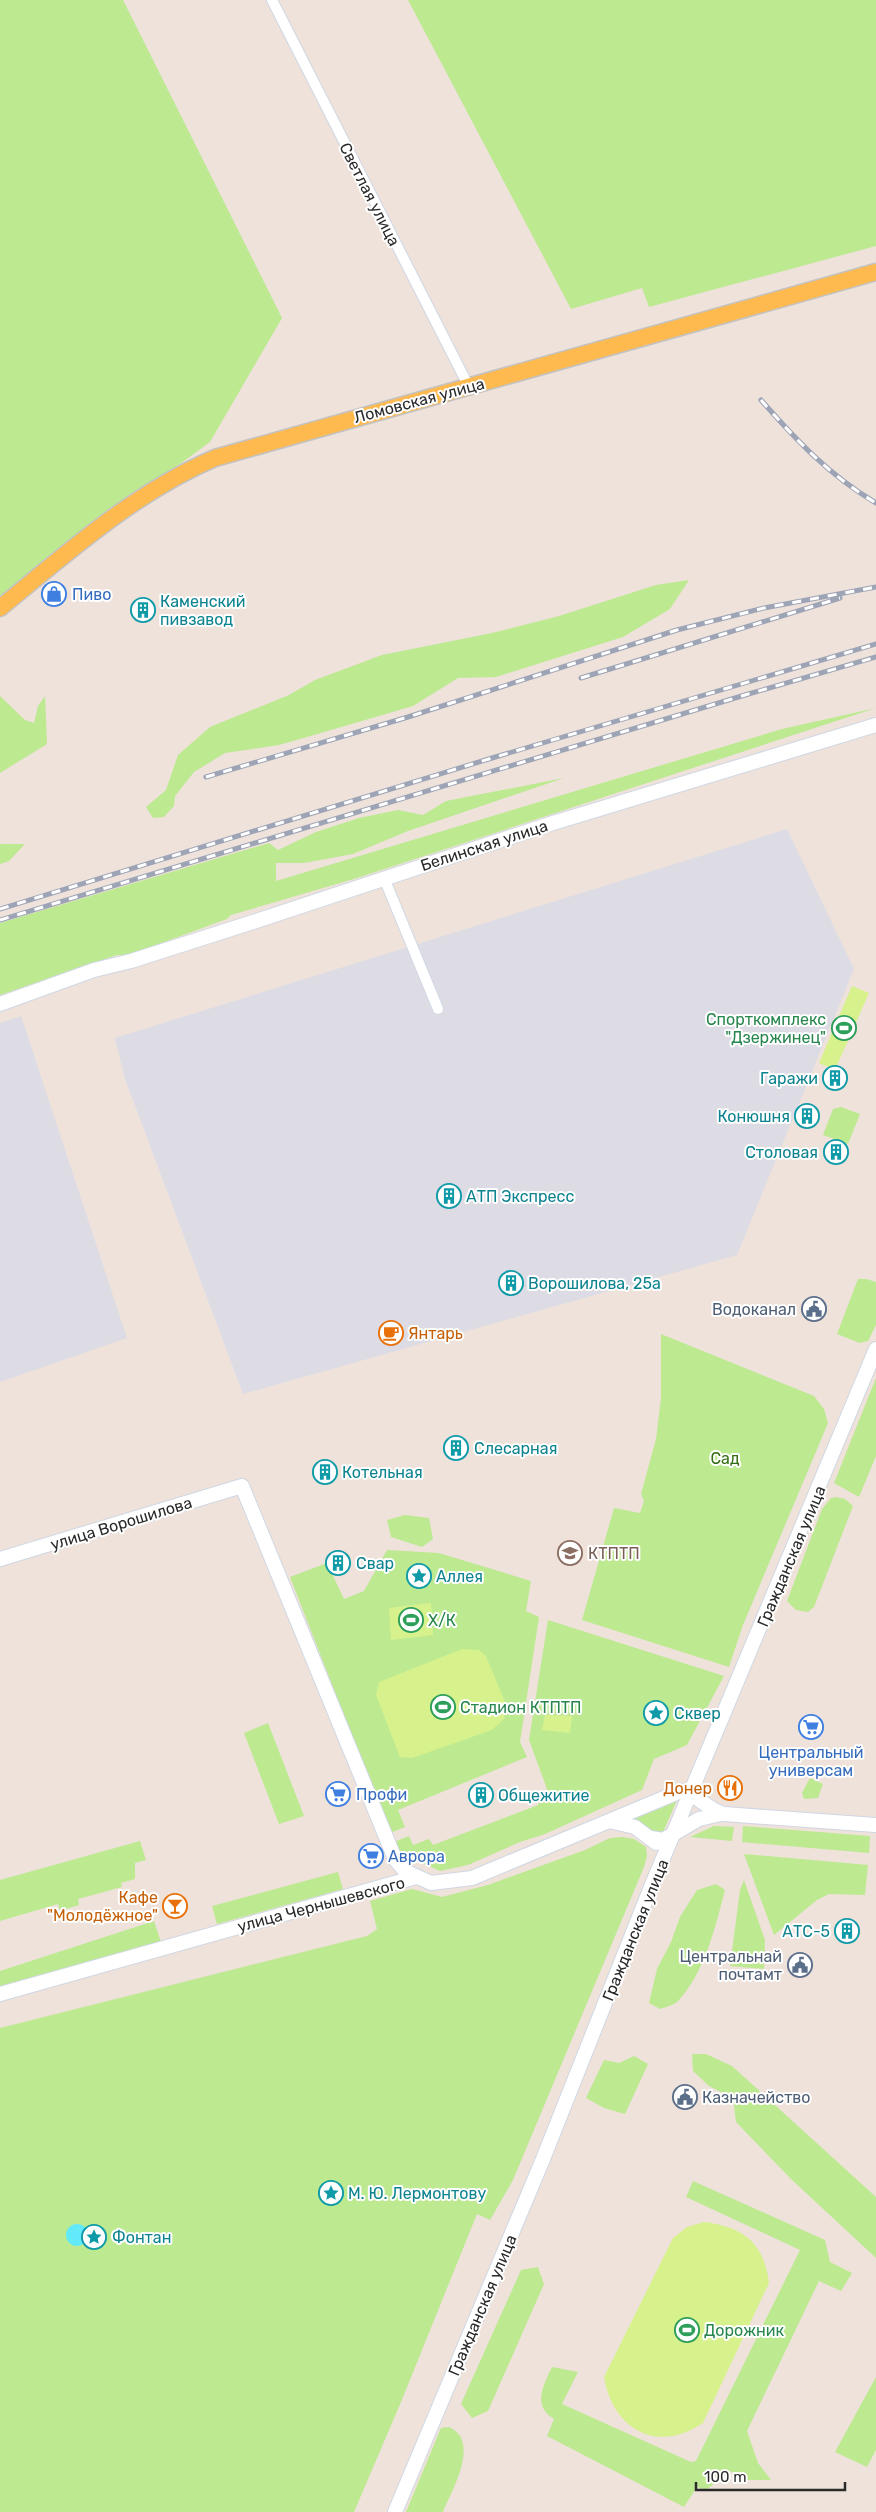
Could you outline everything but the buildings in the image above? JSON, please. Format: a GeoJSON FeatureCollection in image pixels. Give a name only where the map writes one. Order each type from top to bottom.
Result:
{"type":"FeatureCollection","features":[{"type":"Feature","properties":{"kind":"main road","name":"Ломовская улица"},"geometry":{"type":"LineString","coordinates":[[0,608],[106,523],[189,469],[216,458],[876,272]]}},
{"type":"Feature","properties":{"kind":"street","name":"Светлая улица"},"geometry":{"type":"LineString","coordinates":[[272,0],[469,387]]}},
{"type":"Feature","properties":{"kind":"street","name":"Белинская улица"},"geometry":{"type":"LineString","coordinates":[[0,1004],[94,970],[154,954],[553,823],[876,725]]}},
{"type":"Feature","properties":{"kind":"street"},"geometry":{"type":"LineString","coordinates":[[384,878],[438,1009]]}},
{"type":"Feature","properties":{"kind":"street","name":"Гражданская улица"},"geometry":{"type":"LineString","coordinates":[[688,1817],[690,1794],[876,1349]]}},
{"type":"Feature","properties":{"kind":"street","name":"улица Ворошилова"},"geometry":{"type":"LineString","coordinates":[[0,1559],[242,1486],[396,1859],[405,1871],[416,1878]]}},
{"type":"Feature","properties":{"kind":"street"},"geometry":{"type":"LineString","coordinates":[[676,1793],[696,1781]]}},
{"type":"Feature","properties":{"kind":"street","name":"улица Чернышевского"},"geometry":{"type":"LineString","coordinates":[[0,1994],[416,1878],[431,1883],[445,1883],[472,1878],[676,1793],[686,1792],[690,1794]]}},
{"type":"Feature","properties":{"kind":"street"},"geometry":{"type":"LineString","coordinates":[[690,1794],[708,1808],[724,1814]]}},
{"type":"Feature","properties":{"kind":"street"},"geometry":{"type":"LineString","coordinates":[[651,1838],[663,1840],[673,1836],[688,1817],[724,1814],[876,1825]]}},
{"type":"Feature","properties":{"kind":"street"},"geometry":{"type":"LineString","coordinates":[[609,1821],[636,1827],[651,1838],[666,1853]]}},
{"type":"Feature","properties":{"kind":"street","name":"Гражданская улица"},"geometry":{"type":"LineString","coordinates":[[395,2512],[543,2159],[673,1836]]}},
{"type":"Feature","properties":{"kind":"shaded area"},"geometry":{"type":"Polygon","coordinates":[[[787,829],[854,969],[737,1255],[243,1394],[125,1079],[115,1038],[787,829]]]}},
{"type":"Feature","properties":{"kind":"shaded area"},"geometry":{"type":"Polygon","coordinates":[[[21,1016],[127,1338],[0,1382],[0,1023],[21,1016]]]}},
{"type":"Feature","properties":{"kind":"green space"},"geometry":{"type":"Polygon","coordinates":[[[0,0],[123,0],[282,318],[210,442],[0,596],[0,0]]]}},
{"type":"Feature","properties":{"kind":"green space"},"geometry":{"type":"Polygon","coordinates":[[[408,0],[876,0],[876,246],[649,307],[642,288],[571,309],[408,0]]]}},
{"type":"Feature","properties":{"kind":"green space"},"geometry":{"type":"Polygon","coordinates":[[[689,580],[670,609],[623,637],[496,677],[458,678],[413,706],[314,735],[279,745],[225,753],[194,772],[175,796],[174,806],[164,817],[153,818],[146,807],[166,790],[178,755],[210,727],[289,695],[315,680],[382,655],[492,633],[559,616],[656,585],[689,580]]]}},
{"type":"Feature","properties":{"kind":"green space"},"geometry":{"type":"Polygon","coordinates":[[[0,696],[25,720],[34,723],[38,706],[45,696],[47,744],[0,773],[0,696]]]}},
{"type":"Feature","properties":{"kind":"green space"},"geometry":{"type":"Polygon","coordinates":[[[876,708],[357,878],[231,915],[227,919],[126,956],[117,955],[0,995],[0,923],[269,843],[278,850],[316,832],[359,818],[398,810],[423,815],[446,801],[564,778],[408,831],[353,854],[304,863],[276,863],[276,881],[782,729],[876,708]]]}},
{"type":"Feature","properties":{"kind":"green space"},"geometry":{"type":"Polygon","coordinates":[[[0,844],[25,844],[9,861],[0,864],[0,844]]]}},
{"type":"Feature","properties":{"kind":"green space","name":"Спорткомплекс \"Дзержинец\""},"geometry":{"type":"Polygon","coordinates":[[[852,986],[869,993],[835,1070],[819,1063],[852,986]]]}},
{"type":"Feature","properties":{"kind":"green space"},"geometry":{"type":"Polygon","coordinates":[[[841,1107],[860,1114],[848,1144],[823,1135],[833,1109],[841,1107]]]}},
{"type":"Feature","properties":{"kind":"green space"},"geometry":{"type":"Polygon","coordinates":[[[858,1279],[876,1282],[876,1325],[868,1341],[860,1343],[837,1334],[858,1279]]]}},
{"type":"Feature","properties":{"kind":"green space","name":"Сад"},"geometry":{"type":"Polygon","coordinates":[[[661,1334],[814,1396],[824,1409],[828,1423],[743,1625],[729,1667],[582,1620],[614,1508],[640,1513],[644,1501],[641,1494],[656,1439],[661,1398],[661,1334]]]}},
{"type":"Feature","properties":{"kind":"green space"},"geometry":{"type":"Polygon","coordinates":[[[876,1378],[876,1456],[859,1497],[834,1483],[876,1378]]]}},
{"type":"Feature","properties":{"kind":"green space"},"geometry":{"type":"Polygon","coordinates":[[[831,1498],[845,1499],[853,1506],[814,1607],[808,1612],[796,1610],[787,1601],[822,1509],[831,1498]]]}},
{"type":"Feature","properties":{"kind":"green space"},"geometry":{"type":"Polygon","coordinates":[[[405,1515],[429,1518],[433,1539],[422,1547],[391,1537],[387,1520],[405,1515]]]}},
{"type":"Feature","properties":{"kind":"green space"},"geometry":{"type":"Polygon","coordinates":[[[387,1550],[439,1553],[531,1581],[526,1611],[539,1617],[520,1742],[527,1757],[398,1810],[405,1827],[390,1833],[290,1577],[327,1563],[344,1599],[364,1591],[387,1550]]]}},
{"type":"Feature","properties":{"kind":"green space","name":"Х/К"},"geometry":{"type":"Polygon","coordinates":[[[431,1603],[433,1635],[391,1640],[389,1608],[431,1603]]]}},
{"type":"Feature","properties":{"kind":"green space"},"geometry":{"type":"Polygon","coordinates":[[[548,1620],[724,1676],[687,1745],[654,1759],[642,1790],[545,1834],[520,1842],[468,1865],[440,1871],[400,1853],[394,1842],[409,1836],[413,1845],[429,1839],[433,1845],[538,1805],[547,1789],[529,1740],[548,1620]]]}},
{"type":"Feature","properties":{"kind":"green space","name":"Стадион КТПТП"},"geometry":{"type":"Polygon","coordinates":[[[462,1649],[479,1650],[486,1656],[505,1702],[504,1719],[492,1730],[412,1758],[400,1757],[376,1695],[379,1682],[462,1649]]]}},
{"type":"Feature","properties":{"kind":"green space"},"geometry":{"type":"Polygon","coordinates":[[[545,1715],[572,1716],[570,1733],[542,1730],[545,1715]]]}},
{"type":"Feature","properties":{"kind":"green space"},"geometry":{"type":"Polygon","coordinates":[[[268,1723],[304,1816],[279,1824],[244,1733],[268,1723]]]}},
{"type":"Feature","properties":{"kind":"green space"},"geometry":{"type":"Polygon","coordinates":[[[810,1778],[823,1784],[818,1798],[804,1799],[802,1793],[810,1778]]]}},
{"type":"Feature","properties":{"kind":"green space"},"geometry":{"type":"Polygon","coordinates":[[[677,1800],[661,1837],[646,1826],[627,1818],[677,1800]]]}},
{"type":"Feature","properties":{"kind":"green space"},"geometry":{"type":"Polygon","coordinates":[[[714,1826],[734,1827],[732,1841],[690,1837],[714,1826]]]}},
{"type":"Feature","properties":{"kind":"green space"},"geometry":{"type":"Polygon","coordinates":[[[743,1826],[870,1836],[869,1853],[742,1842],[743,1826]]]}},
{"type":"Feature","properties":{"kind":"green space"},"geometry":{"type":"Polygon","coordinates":[[[610,1838],[634,1839],[646,1847],[647,1856],[644,1867],[513,2180],[490,2220],[477,2214],[354,2512],[0,2512],[0,2028],[367,1936],[377,1929],[370,1901],[412,1889],[442,1897],[488,1885],[585,1850],[610,1838]]]}},
{"type":"Feature","properties":{"kind":"green space"},"geometry":{"type":"Polygon","coordinates":[[[140,1841],[146,1860],[135,1863],[135,1879],[121,1883],[122,1887],[78,1899],[79,1905],[60,1911],[58,1904],[0,1921],[0,1880],[140,1841]]]}},
{"type":"Feature","properties":{"kind":"green space"},"geometry":{"type":"Polygon","coordinates":[[[744,1854],[868,1865],[865,1895],[829,1894],[817,1900],[774,1935],[744,1854]]]}},
{"type":"Feature","properties":{"kind":"green space"},"geometry":{"type":"Polygon","coordinates":[[[338,1872],[343,1889],[217,1924],[212,1906],[338,1872]]]}},
{"type":"Feature","properties":{"kind":"green space"},"geometry":{"type":"Polygon","coordinates":[[[744,1880],[765,1940],[764,1969],[730,1966],[740,1890],[744,1880]]]}},
{"type":"Feature","properties":{"kind":"green space"},"geometry":{"type":"Polygon","coordinates":[[[716,1884],[725,1890],[713,1934],[702,1963],[695,1977],[678,2001],[660,2009],[649,2003],[657,1969],[671,1942],[680,1917],[697,1890],[716,1884]]]}},
{"type":"Feature","properties":{"kind":"green space"},"geometry":{"type":"Polygon","coordinates":[[[154,1921],[161,1942],[0,1989],[0,1971],[154,1921]]]}},
{"type":"Feature","properties":{"kind":"green space"},"geometry":{"type":"Polygon","coordinates":[[[692,2054],[706,2054],[732,2066],[876,2197],[876,2258],[791,2179],[736,2122],[733,2098],[709,2086],[693,2071],[692,2054]]]}},
{"type":"Feature","properties":{"kind":"green space"},"geometry":{"type":"Polygon","coordinates":[[[634,2056],[648,2064],[625,2114],[604,2108],[586,2098],[604,2060],[619,2063],[634,2056]]]}},
{"type":"Feature","properties":{"kind":"green space"},"geometry":{"type":"Polygon","coordinates":[[[693,2181],[825,2240],[830,2262],[852,2273],[841,2291],[819,2281],[747,2431],[758,2463],[771,2480],[747,2480],[730,2471],[706,2490],[697,2487],[684,2507],[547,2436],[554,2419],[543,2408],[541,2395],[552,2367],[578,2372],[562,2404],[691,2462],[696,2461],[800,2250],[686,2197],[693,2181]]]}},
{"type":"Feature","properties":{"kind":"green space","name":"Дорожник"},"geometry":{"type":"Polygon","coordinates":[[[704,2222],[730,2228],[749,2239],[757,2247],[762,2257],[769,2283],[703,2423],[686,2432],[669,2436],[654,2436],[640,2432],[627,2423],[617,2411],[609,2395],[604,2377],[673,2238],[687,2227],[704,2222]]]}},
{"type":"Feature","properties":{"kind":"green space"},"geometry":{"type":"Polygon","coordinates":[[[538,2267],[544,2284],[488,2411],[472,2418],[461,2404],[521,2270],[538,2267]]]}},
{"type":"Feature","properties":{"kind":"green space"},"geometry":{"type":"Polygon","coordinates":[[[876,2377],[876,2450],[867,2467],[835,2452],[876,2377]]]}},
{"type":"Feature","properties":{"kind":"green space"},"geometry":{"type":"Polygon","coordinates":[[[449,2427],[458,2434],[463,2443],[464,2454],[457,2479],[443,2512],[406,2512],[441,2428],[449,2427]]]}},
{"type":"Feature","properties":{"kind":"water"},"geometry":{"type":"Polygon","coordinates":[[[77,2224],[85,2227],[88,2235],[85,2243],[77,2246],[69,2243],[66,2235],[69,2227],[77,2224]]]}},
{"type":"Feature","properties":{"kind":"railway"},"geometry":{"type":"LineString","coordinates":[[761,400],[828,469],[876,503]]}},
{"type":"Feature","properties":{"kind":"railway"},"geometry":{"type":"LineString","coordinates":[[206,777],[408,717],[677,630],[764,608],[876,587]]}},
{"type":"Feature","properties":{"kind":"railway"},"geometry":{"type":"LineString","coordinates":[[581,678],[840,598]]}},
{"type":"Feature","properties":{"kind":"railway"},"geometry":{"type":"LineString","coordinates":[[0,909],[492,758],[876,644]]}},
{"type":"Feature","properties":{"kind":"railway"},"geometry":{"type":"LineString","coordinates":[[0,920],[876,657]]}},
{"type":"Feature","properties":{"kind":"place","name":"Пиво"},"geometry":{"type":"Point","coordinates":[54,594]}},
{"type":"Feature","properties":{"kind":"place","name":"Каменский пивзавод"},"geometry":{"type":"Point","coordinates":[143,610]}},
{"type":"Feature","properties":{"kind":"place","name":"Спорткомплекс \"Дзержинец\""},"geometry":{"type":"Point","coordinates":[844,1028]}},
{"type":"Feature","properties":{"kind":"place","name":"Гаражи"},"geometry":{"type":"Point","coordinates":[835,1078]}},
{"type":"Feature","properties":{"kind":"place","name":"Конюшня"},"geometry":{"type":"Point","coordinates":[807,1116]}},
{"type":"Feature","properties":{"kind":"place","name":"Столовая"},"geometry":{"type":"Point","coordinates":[836,1152]}},
{"type":"Feature","properties":{"kind":"place","name":"АТП Экспресс"},"geometry":{"type":"Point","coordinates":[449,1196]}},
{"type":"Feature","properties":{"kind":"place","name":"Ворошилова, 25а"},"geometry":{"type":"Point","coordinates":[511,1283]}},
{"type":"Feature","properties":{"kind":"place","name":"Водоканал"},"geometry":{"type":"Point","coordinates":[814,1309]}},
{"type":"Feature","properties":{"kind":"place","name":"Янтарь"},"geometry":{"type":"Point","coordinates":[391,1333]}},
{"type":"Feature","properties":{"kind":"place","name":"Слесарная"},"geometry":{"type":"Point","coordinates":[456,1448]}},
{"type":"Feature","properties":{"kind":"place","name":"Котельная"},"geometry":{"type":"Point","coordinates":[325,1472]}},
{"type":"Feature","properties":{"kind":"place","name":"КТПТП"},"geometry":{"type":"Point","coordinates":[570,1553]}},
{"type":"Feature","properties":{"kind":"place","name":"Свар"},"geometry":{"type":"Point","coordinates":[338,1563]}},
{"type":"Feature","properties":{"kind":"place","name":"Аллея"},"geometry":{"type":"Point","coordinates":[419,1576]}},
{"type":"Feature","properties":{"kind":"place","name":"Х/К"},"geometry":{"type":"Point","coordinates":[411,1620]}},
{"type":"Feature","properties":{"kind":"place","name":"Стадион КТПТП"},"geometry":{"type":"Point","coordinates":[443,1707]}},
{"type":"Feature","properties":{"kind":"place","name":"Сквер"},"geometry":{"type":"Point","coordinates":[656,1713]}},
{"type":"Feature","properties":{"kind":"place","name":"Центральный универсам"},"geometry":{"type":"Point","coordinates":[811,1727]}},
{"type":"Feature","properties":{"kind":"place","name":"Донер"},"geometry":{"type":"Point","coordinates":[730,1788]}},
{"type":"Feature","properties":{"kind":"place","name":"Профи"},"geometry":{"type":"Point","coordinates":[338,1794]}},
{"type":"Feature","properties":{"kind":"place","name":"Общежитие"},"geometry":{"type":"Point","coordinates":[481,1795]}},
{"type":"Feature","properties":{"kind":"place","name":"Аврора"},"geometry":{"type":"Point","coordinates":[371,1856]}},
{"type":"Feature","properties":{"kind":"place","name":"Кафе \"Молодёжное\""},"geometry":{"type":"Point","coordinates":[175,1906]}},
{"type":"Feature","properties":{"kind":"place","name":"АТС-5"},"geometry":{"type":"Point","coordinates":[847,1931]}},
{"type":"Feature","properties":{"kind":"place","name":"Центральнай почтамт"},"geometry":{"type":"Point","coordinates":[800,1965]}},
{"type":"Feature","properties":{"kind":"place","name":"Казначейство"},"geometry":{"type":"Point","coordinates":[685,2097]}},
{"type":"Feature","properties":{"kind":"place","name":"М. Ю. Лермонтову"},"geometry":{"type":"Point","coordinates":[331,2193]}},
{"type":"Feature","properties":{"kind":"place","name":"Фонтан"},"geometry":{"type":"Point","coordinates":[94,2237]}},
{"type":"Feature","properties":{"kind":"place","name":"Дорожник"},"geometry":{"type":"Point","coordinates":[687,2330]}}]}
